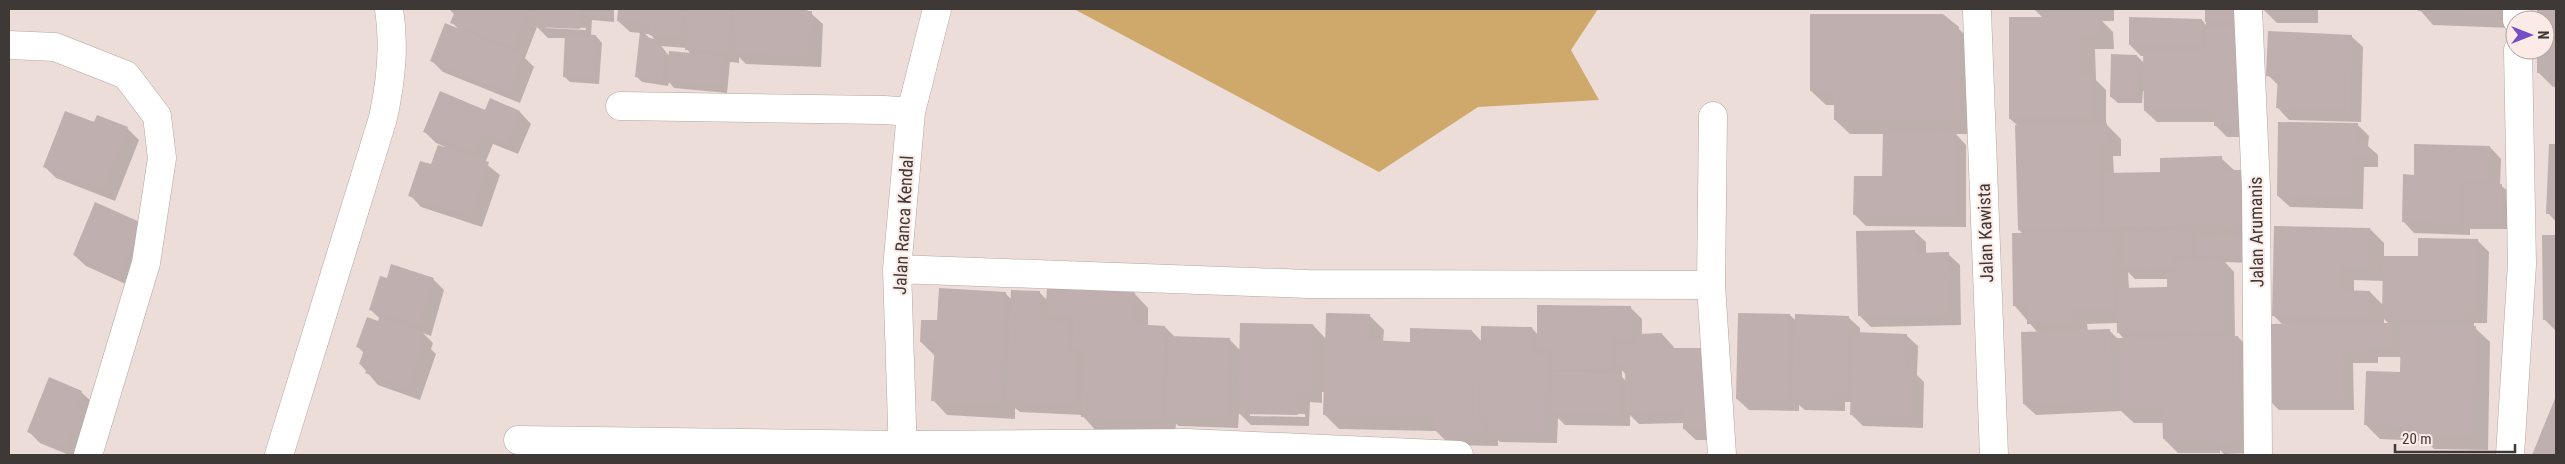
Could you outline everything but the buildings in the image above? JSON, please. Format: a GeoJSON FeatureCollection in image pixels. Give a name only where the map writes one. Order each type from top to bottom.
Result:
{"type":"FeatureCollection","features":[{"type":"Feature","properties":{"kind":"street"},"geometry":{"type":"LineString","coordinates":[[280,455],[383,118],[392,80],[393,31],[389,9]]}},
{"type":"Feature","properties":{"kind":"street","name":"Jalan Ranca Kendal"},"geometry":{"type":"LineString","coordinates":[[904,450],[897,269],[911,112],[937,9]]}},
{"type":"Feature","properties":{"kind":"street","name":"Jalan Arumanis"},"geometry":{"type":"LineString","coordinates":[[2248,9],[2256,188],[2258,455]]}},
{"type":"Feature","properties":{"kind":"street","name":"Jalan Kawista"},"geometry":{"type":"LineString","coordinates":[[1977,11],[1994,455]]}},
{"type":"Feature","properties":{"kind":"street"},"geometry":{"type":"LineString","coordinates":[[9,46],[55,46],[126,75],[157,116],[162,158],[146,263],[88,455]]}},
{"type":"Feature","properties":{"kind":"street"},"geometry":{"type":"LineString","coordinates":[[2510,455],[2522,264],[2518,60]]}},
{"type":"Feature","properties":{"kind":"street"},"geometry":{"type":"LineString","coordinates":[[620,106],[911,112]]}},
{"type":"Feature","properties":{"kind":"street"},"geometry":{"type":"LineString","coordinates":[[1714,116],[1712,285],[1722,455]]}},
{"type":"Feature","properties":{"kind":"street"},"geometry":{"type":"LineString","coordinates":[[897,269],[1308,284],[1712,285]]}},
{"type":"Feature","properties":{"kind":"street"},"geometry":{"type":"LineString","coordinates":[[518,440],[904,450],[1188,449],[1459,455]]}},
{"type":"Feature","properties":{"kind":"shaded area"},"geometry":{"type":"Polygon","coordinates":[[[1074,9],[1598,9],[1571,50],[1599,100],[1478,107],[1379,172],[1074,9]]]}}]}
